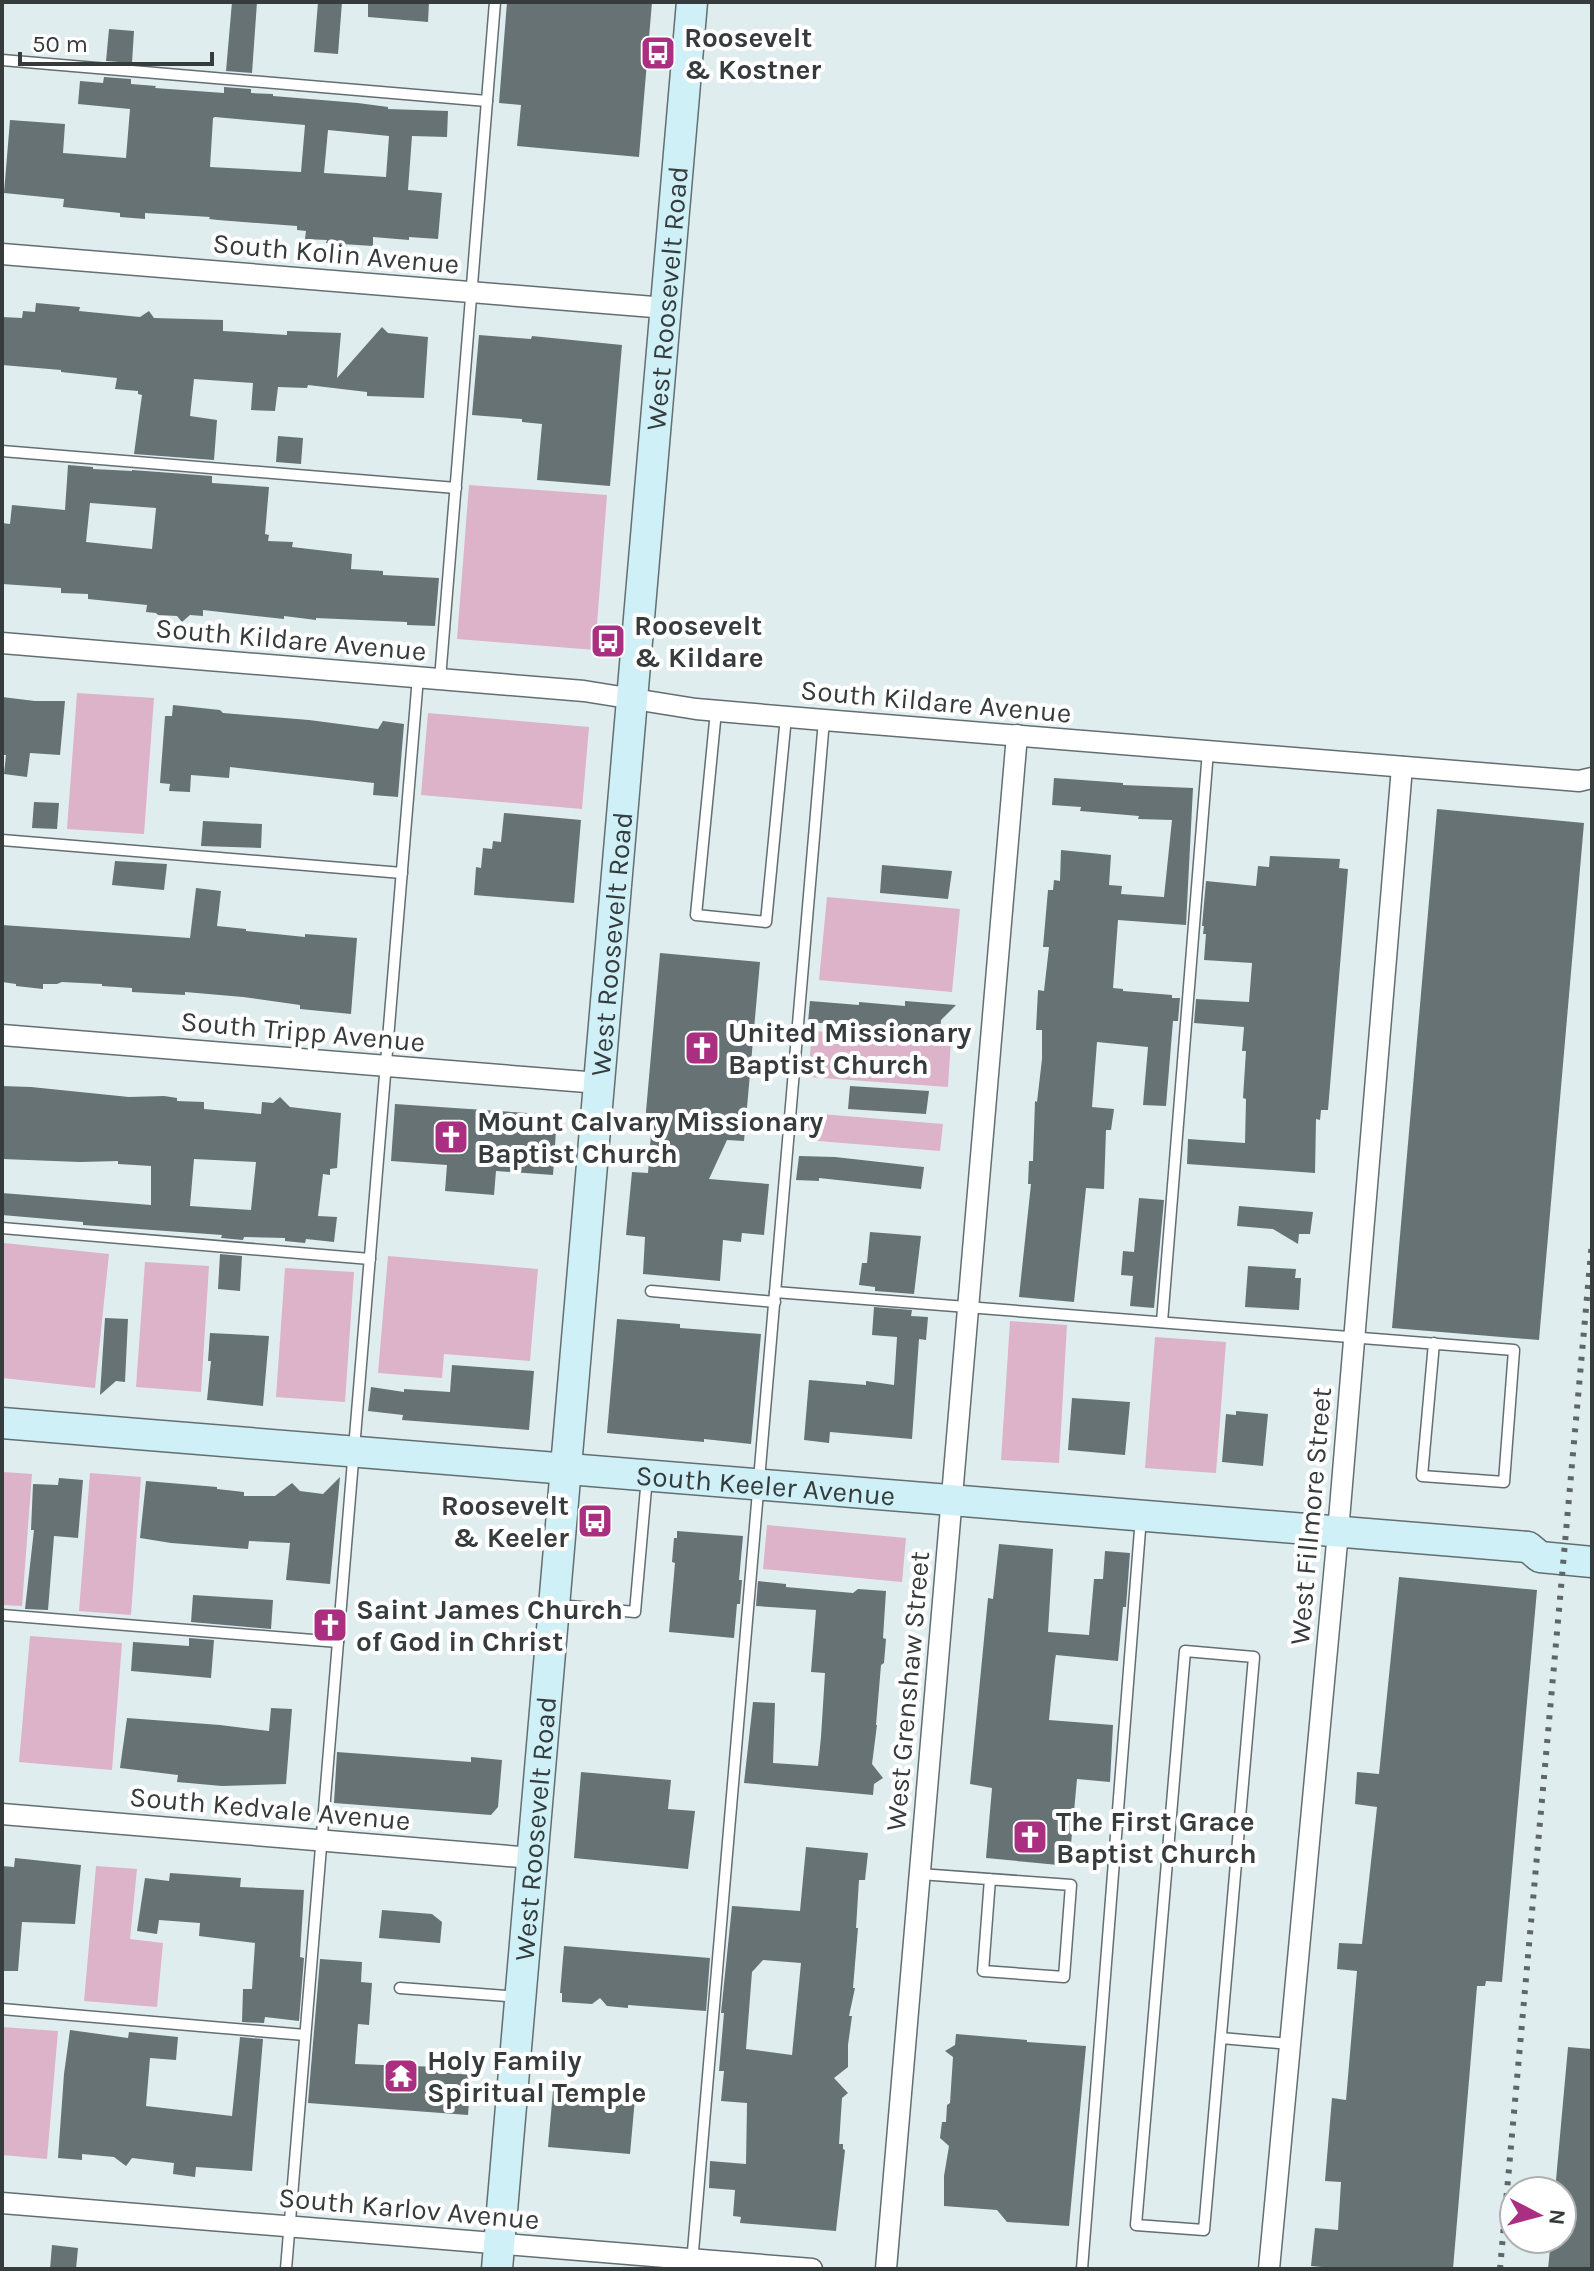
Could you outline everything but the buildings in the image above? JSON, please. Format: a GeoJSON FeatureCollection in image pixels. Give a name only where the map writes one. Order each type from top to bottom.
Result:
{"type":"FeatureCollection","features":[{"type":"Feature","properties":{"kind":"main road","name":"West Roosevelt Road"},"geometry":{"type":"LineString","coordinates":[[499,2256],[692,2]]}},
{"type":"Feature","properties":{"kind":"main road","name":"South Keeler Avenue"},"geometry":{"type":"LineString","coordinates":[[2,1423],[1528,1547],[1540,1557],[1592,1562]]}},
{"type":"Feature","properties":{"kind":"main road","name":"South Keeler Avenue"},"geometry":{"type":"LineString","coordinates":[[1528,1547],[1540,1538],[1592,1542]]}},
{"type":"Feature","properties":{"kind":"street","name":"South Kolin Avenue"},"geometry":{"type":"LineString","coordinates":[[2,254],[666,308]]}},
{"type":"Feature","properties":{"kind":"street","name":"South Kildare Avenue"},"geometry":{"type":"LineString","coordinates":[[2,643],[584,691],[716,711],[1588,782]]}},
{"type":"Feature","properties":{"kind":"street","name":"West Grenshaw Street"},"geometry":{"type":"LineString","coordinates":[[886,2269],[1017,735]]}},
{"type":"Feature","properties":{"kind":"street","name":"West Fillmore Street"},"geometry":{"type":"LineString","coordinates":[[1269,2269],[1338,1532],[1402,767]]}},
{"type":"Feature","properties":{"kind":"street","name":"South Tripp Avenue"},"geometry":{"type":"LineString","coordinates":[[2,1035],[599,1083]]}},
{"type":"Feature","properties":{"kind":"street","name":"South Kedvale Avenue"},"geometry":{"type":"LineString","coordinates":[[2,1814],[533,1858]]}},
{"type":"Feature","properties":{"kind":"street","name":"South Karlov Avenue"},"geometry":{"type":"LineString","coordinates":[[2,2203],[289,2226],[499,2256],[812,2269]]}},
{"type":"Feature","properties":{"kind":"lane"},"geometry":{"type":"LineString","coordinates":[[440,679],[495,2]]}},
{"type":"Feature","properties":{"kind":"lane"},"geometry":{"type":"LineString","coordinates":[[2,60],[487,101]]}},
{"type":"Feature","properties":{"kind":"lane"},"geometry":{"type":"LineString","coordinates":[[2,451],[456,488]]}},
{"type":"Feature","properties":{"kind":"lane"},"geometry":{"type":"LineString","coordinates":[[286,2269],[418,677]]}},
{"type":"Feature","properties":{"kind":"lane"},"geometry":{"type":"LineString","coordinates":[[716,711],[696,915],[766,922],[786,717]]}},
{"type":"Feature","properties":{"kind":"lane"},"geometry":{"type":"LineString","coordinates":[[692,2264],[824,720]]}},
{"type":"Feature","properties":{"kind":"lane"},"geometry":{"type":"LineString","coordinates":[[1162,1322],[1208,751]]}},
{"type":"Feature","properties":{"kind":"lane"},"geometry":{"type":"LineString","coordinates":[[2,840],[402,873]]}},
{"type":"Feature","properties":{"kind":"lane"},"geometry":{"type":"LineString","coordinates":[[2,1228],[370,1259]]}},
{"type":"Feature","properties":{"kind":"lane"},"geometry":{"type":"LineString","coordinates":[[651,1291],[968,1307],[1434,1343],[1514,1350],[1504,1482],[1422,1476],[1434,1343]]}},
{"type":"Feature","properties":{"kind":"lane"},"geometry":{"type":"LineString","coordinates":[[554,1605],[635,1612],[647,1475]]}},
{"type":"Feature","properties":{"kind":"lane"},"geometry":{"type":"LineString","coordinates":[[1082,2269],[1141,1515]]}},
{"type":"Feature","properties":{"kind":"lane"},"geometry":{"type":"LineString","coordinates":[[2,1615],[338,1642]]}},
{"type":"Feature","properties":{"kind":"lane"},"geometry":{"type":"LineString","coordinates":[[1185,1651],[1254,1657],[1221,2038],[1204,2230],[1136,2225],[1185,1651]]}},
{"type":"Feature","properties":{"kind":"lane"},"geometry":{"type":"LineString","coordinates":[[920,1874],[990,1879],[1071,1885],[1064,1977],[983,1971],[990,1879]]}},
{"type":"Feature","properties":{"kind":"lane"},"geometry":{"type":"LineString","coordinates":[[400,1988],[521,1997]]}},
{"type":"Feature","properties":{"kind":"lane"},"geometry":{"type":"LineString","coordinates":[[2,2009],[305,2035]]}},
{"type":"Feature","properties":{"kind":"lane"},"geometry":{"type":"LineString","coordinates":[[1221,2038],[1290,2044]]}},
{"type":"Feature","properties":{"kind":"shaded area"},"geometry":{"type":"Polygon","coordinates":[[[469,485],[607,495],[595,650],[457,639],[469,485]]]}},
{"type":"Feature","properties":{"kind":"shaded area"},"geometry":{"type":"Polygon","coordinates":[[[77,693],[154,698],[144,834],[67,829],[77,693]]]}},
{"type":"Feature","properties":{"kind":"shaded area"},"geometry":{"type":"Polygon","coordinates":[[[428,713],[589,727],[582,809],[421,795],[428,713]]]}},
{"type":"Feature","properties":{"kind":"shaded area"},"geometry":{"type":"Polygon","coordinates":[[[827,897],[960,909],[952,992],[819,980],[827,897]]]}},
{"type":"Feature","properties":{"kind":"shaded area"},"geometry":{"type":"Polygon","coordinates":[[[812,1031],[951,1040],[948,1087],[808,1077],[812,1031]]]}},
{"type":"Feature","properties":{"kind":"shaded area"},"geometry":{"type":"Polygon","coordinates":[[[808,1113],[943,1124],[940,1151],[806,1140],[808,1113]]]}},
{"type":"Feature","properties":{"kind":"shaded area"},"geometry":{"type":"Polygon","coordinates":[[[4,1243],[109,1254],[95,1388],[2,1378],[4,1243]]]}},
{"type":"Feature","properties":{"kind":"shaded area"},"geometry":{"type":"Polygon","coordinates":[[[388,1256],[538,1269],[530,1361],[444,1354],[442,1378],[378,1373],[388,1256]]]}},
{"type":"Feature","properties":{"kind":"shaded area"},"geometry":{"type":"Polygon","coordinates":[[[145,1262],[209,1266],[201,1392],[136,1387],[145,1262]]]}},
{"type":"Feature","properties":{"kind":"shaded area"},"geometry":{"type":"Polygon","coordinates":[[[285,1268],[354,1272],[345,1402],[276,1397],[285,1268]]]}},
{"type":"Feature","properties":{"kind":"shaded area"},"geometry":{"type":"Polygon","coordinates":[[[1010,1321],[1067,1325],[1059,1463],[1001,1460],[1010,1321]]]}},
{"type":"Feature","properties":{"kind":"shaded area"},"geometry":{"type":"Polygon","coordinates":[[[1155,1337],[1226,1342],[1216,1473],[1145,1468],[1155,1337]]]}},
{"type":"Feature","properties":{"kind":"shaded area"},"geometry":{"type":"Polygon","coordinates":[[[3,1472],[32,1474],[22,1606],[2,1605],[3,1472]]]}},
{"type":"Feature","properties":{"kind":"shaded area"},"geometry":{"type":"Polygon","coordinates":[[[90,1473],[141,1477],[131,1615],[79,1611],[90,1473]]]}},
{"type":"Feature","properties":{"kind":"shaded area"},"geometry":{"type":"Polygon","coordinates":[[[767,1525],[906,1538],[902,1582],[763,1569],[767,1525]]]}},
{"type":"Feature","properties":{"kind":"shaded area"},"geometry":{"type":"Polygon","coordinates":[[[30,1636],[122,1643],[112,1770],[19,1762],[30,1636]]]}},
{"type":"Feature","properties":{"kind":"shaded area"},"geometry":{"type":"Polygon","coordinates":[[[96,1866],[137,1869],[130,1939],[163,1943],[157,2007],[84,2001],[96,1866]]]}},
{"type":"Feature","properties":{"kind":"shaded area"},"geometry":{"type":"Polygon","coordinates":[[[2,2027],[58,2031],[47,2159],[2,2155],[2,2027]]]}},
{"type":"Feature","properties":{"kind":"railway"},"geometry":{"type":"LineString","coordinates":[[1500,2269],[1592,1241]]}},
{"type":"Feature","properties":{"kind":"place","name":"Roosevelt & Kostner"},"geometry":{"type":"Point","coordinates":[658,53]}},
{"type":"Feature","properties":{"kind":"place","name":"Roosevelt & Kildare"},"geometry":{"type":"Point","coordinates":[608,641]}},
{"type":"Feature","properties":{"kind":"place","name":"United Missionary Baptist Church"},"geometry":{"type":"Point","coordinates":[702,1048]}},
{"type":"Feature","properties":{"kind":"place","name":"Mount Calvary Missionary Baptist Church"},"geometry":{"type":"Point","coordinates":[451,1137]}},
{"type":"Feature","properties":{"kind":"place","name":"Roosevelt & Keeler"},"geometry":{"type":"Point","coordinates":[595,1521]}},
{"type":"Feature","properties":{"kind":"place","name":"Saint James Church of God in Christ"},"geometry":{"type":"Point","coordinates":[330,1625]}},
{"type":"Feature","properties":{"kind":"place","name":"The First Grace Baptist Church"},"geometry":{"type":"Point","coordinates":[1030,1837]}},
{"type":"Feature","properties":{"kind":"place","name":"Holy Family Spiritual Temple"},"geometry":{"type":"Point","coordinates":[401,2076]}}]}
